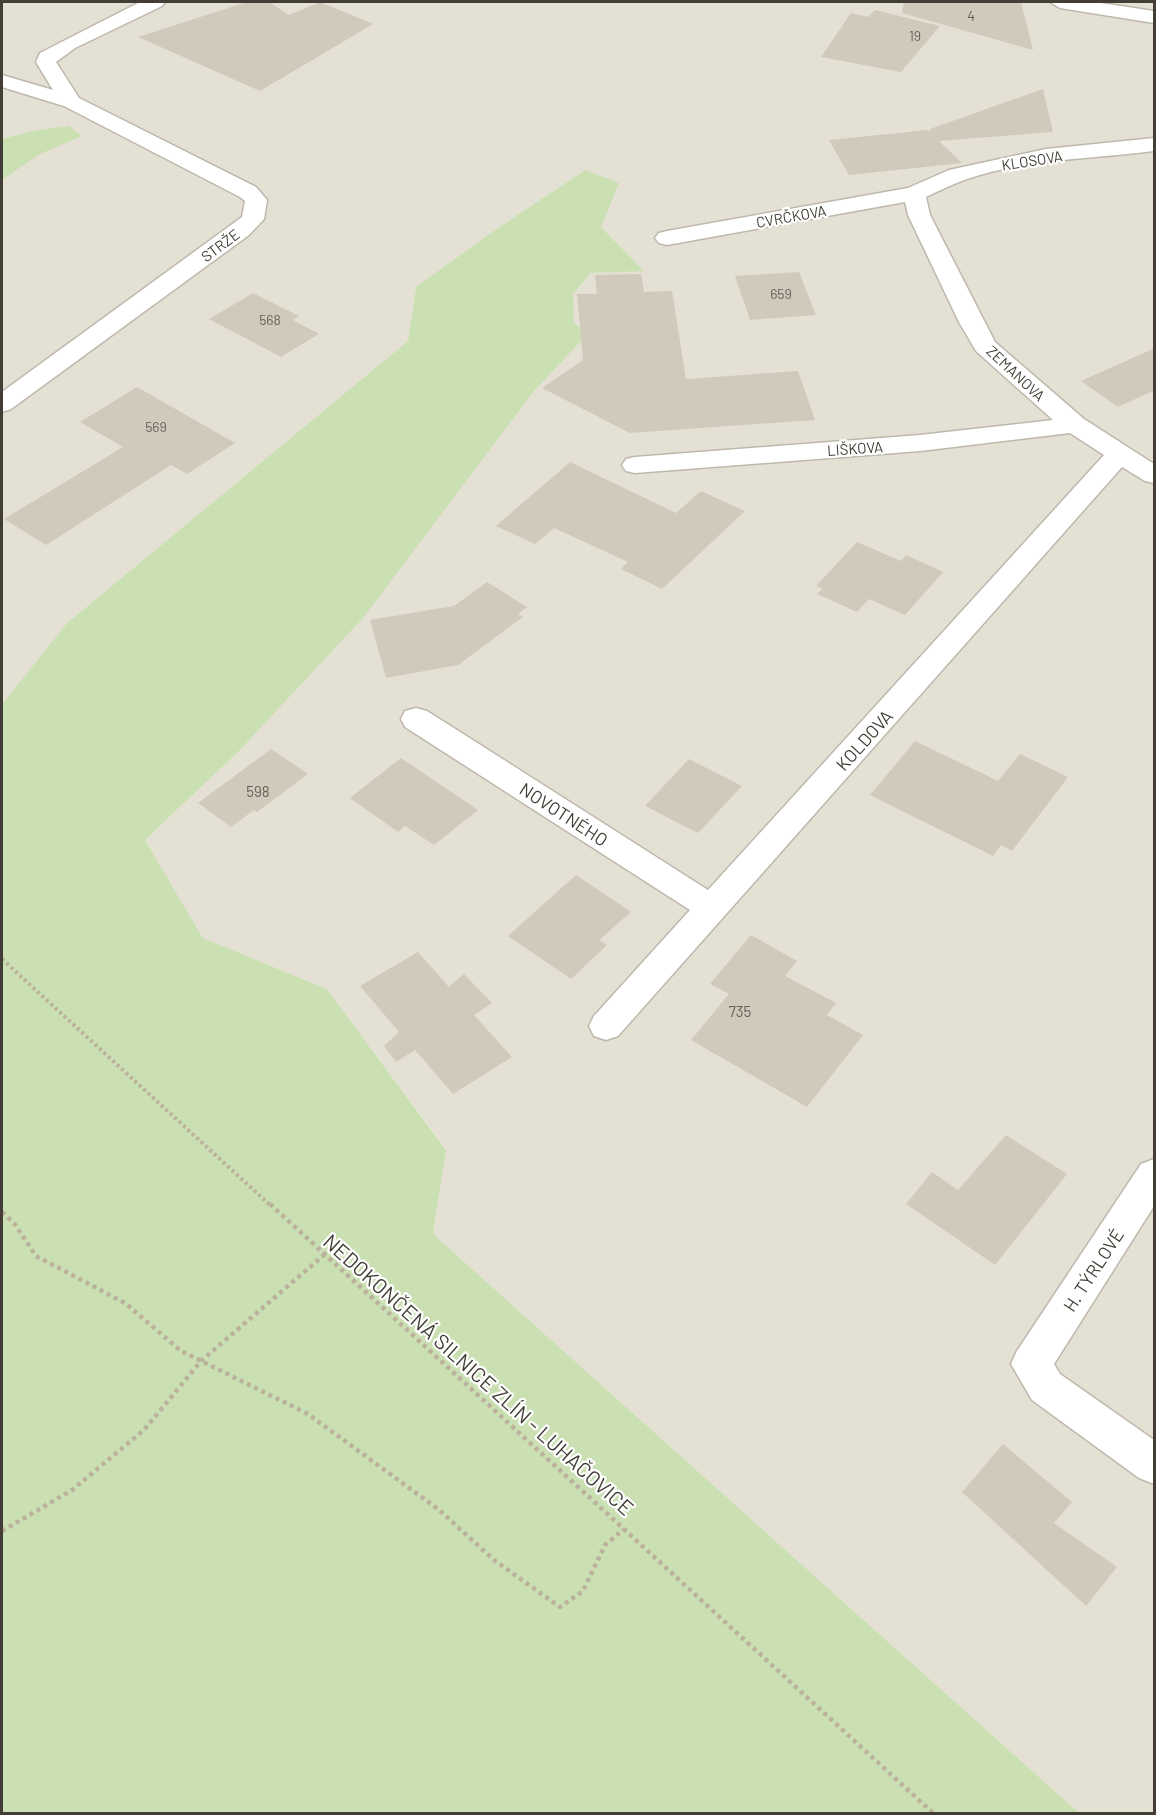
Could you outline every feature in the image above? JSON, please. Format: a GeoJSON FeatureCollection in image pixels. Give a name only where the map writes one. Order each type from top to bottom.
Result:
{"type":"FeatureCollection","features":[{"type":"Feature","properties":{"kind":"street"},"geometry":{"type":"LineString","coordinates":[[71,102],[46,62],[47,57],[68,44],[155,2]]}},
{"type":"Feature","properties":{"kind":"street"},"geometry":{"type":"LineString","coordinates":[[1060,2],[1155,17]]}},
{"type":"Feature","properties":{"kind":"street","name":"STRŽE"},"geometry":{"type":"LineString","coordinates":[[2,81],[71,102],[248,192],[256,200],[253,219],[2,404]]}},
{"type":"Feature","properties":{"kind":"street","name":"KLOSOVA"},"geometry":{"type":"LineString","coordinates":[[914,194],[957,175],[990,166],[1046,156],[1155,145]]}},
{"type":"Feature","properties":{"kind":"street","name":"CVRČKOVA"},"geometry":{"type":"LineString","coordinates":[[667,238],[914,194]]}},
{"type":"Feature","properties":{"kind":"street","name":"ZEMANOVA"},"geometry":{"type":"LineString","coordinates":[[914,194],[919,215],[985,346],[1075,425],[1155,475]]}},
{"type":"Feature","properties":{"kind":"street","name":"LIŠKOVA"},"geometry":{"type":"LineString","coordinates":[[635,465],[920,443],[1075,425]]}},
{"type":"Feature","properties":{"kind":"street","name":"KOLDOVA"},"geometry":{"type":"LineString","coordinates":[[606,1026],[1120,453]]}},
{"type":"Feature","properties":{"kind":"street","name":"NOVOTNÉHO"},"geometry":{"type":"LineString","coordinates":[[416,719],[713,909]]}},
{"type":"Feature","properties":{"kind":"street","name":"H. TÝRLOVÉ"},"geometry":{"type":"LineString","coordinates":[[1155,1175],[1031,1364],[1046,1387],[1155,1464]]}},
{"type":"Feature","properties":{"kind":"path","name":"NEDOKONČENÁ SILNICE ZLÍN - LUHAČOVICE"},"geometry":{"type":"LineString","coordinates":[[2,959],[934,1814]]}},
{"type":"Feature","properties":{"kind":"path"},"geometry":{"type":"LineString","coordinates":[[2,1212],[14,1223],[36,1256],[125,1303],[181,1352],[308,1414],[438,1509],[494,1560],[560,1607],[583,1591],[605,1545],[624,1529]]}},
{"type":"Feature","properties":{"kind":"path"},"geometry":{"type":"LineString","coordinates":[[2,1531],[72,1490],[144,1430],[201,1361],[324,1255]]}},
{"type":"Feature","properties":{"kind":"shaded area"},"geometry":{"type":"Polygon","coordinates":[[[2,2],[1154,2],[1154,1813],[1079,1813],[433,1234],[446,1149],[327,989],[203,938],[145,840],[238,752],[534,391],[588,334],[574,323],[573,294],[591,273],[643,270],[601,227],[585,170],[489,234],[416,287],[408,341],[67,623],[2,704],[2,2]]]}},
{"type":"Feature","properties":{"kind":"green space"},"geometry":{"type":"Polygon","coordinates":[[[69,126],[82,136],[40,154],[2,180],[2,139],[37,130],[69,126]]]}},
{"type":"Feature","properties":{"kind":"green space"},"geometry":{"type":"Polygon","coordinates":[[[585,170],[619,183],[601,227],[644,271],[591,273],[573,294],[574,323],[588,334],[534,391],[363,618],[238,752],[145,840],[203,938],[327,989],[446,1150],[433,1234],[1079,1813],[2,1814],[2,704],[67,623],[408,341],[416,287],[489,234],[585,170]]]}},
{"type":"Feature","properties":{"kind":"building"},"geometry":{"type":"Polygon","coordinates":[[[247,2],[269,2],[289,15],[320,2],[373,24],[260,91],[138,37],[247,2]]]}},
{"type":"Feature","properties":{"kind":"building"},"geometry":{"type":"Polygon","coordinates":[[[904,2],[1021,2],[1033,50],[902,13],[904,2]]]}},
{"type":"Feature","properties":{"kind":"building"},"geometry":{"type":"Polygon","coordinates":[[[875,10],[940,26],[901,72],[821,57],[851,13],[868,17],[875,10]]]}},
{"type":"Feature","properties":{"kind":"building"},"geometry":{"type":"Polygon","coordinates":[[[1043,89],[1053,132],[939,141],[962,163],[849,175],[829,140],[928,130],[931,133],[930,129],[1043,89]]]}},
{"type":"Feature","properties":{"kind":"building"},"geometry":{"type":"Polygon","coordinates":[[[799,272],[816,315],[750,320],[735,276],[799,272]]]}},
{"type":"Feature","properties":{"kind":"building"},"geometry":{"type":"Polygon","coordinates":[[[641,274],[644,292],[672,291],[686,379],[798,371],[815,420],[630,433],[542,388],[583,360],[577,294],[597,294],[595,275],[641,274]]]}},
{"type":"Feature","properties":{"kind":"building"},"geometry":{"type":"Polygon","coordinates":[[[253,293],[299,316],[293,320],[319,334],[281,357],[209,319],[253,293]]]}},
{"type":"Feature","properties":{"kind":"building"},"geometry":{"type":"Polygon","coordinates":[[[1155,348],[1155,390],[1118,407],[1081,381],[1155,348]]]}},
{"type":"Feature","properties":{"kind":"building"},"geometry":{"type":"Polygon","coordinates":[[[137,387],[235,443],[187,474],[171,465],[46,545],[4,519],[123,447],[80,422],[137,387]]]}},
{"type":"Feature","properties":{"kind":"building"},"geometry":{"type":"Polygon","coordinates":[[[570,462],[676,513],[701,491],[745,511],[662,589],[621,569],[628,562],[554,528],[535,544],[496,526],[570,462]]]}},
{"type":"Feature","properties":{"kind":"building"},"geometry":{"type":"Polygon","coordinates":[[[857,542],[901,561],[906,555],[943,572],[905,615],[869,599],[857,612],[817,594],[823,589],[816,586],[857,542]]]}},
{"type":"Feature","properties":{"kind":"building"},"geometry":{"type":"Polygon","coordinates":[[[487,582],[527,607],[518,614],[523,617],[458,665],[386,678],[370,620],[454,606],[487,582]]]}},
{"type":"Feature","properties":{"kind":"building"},"geometry":{"type":"Polygon","coordinates":[[[915,741],[998,781],[1020,754],[1068,777],[1012,851],[1001,845],[993,856],[870,795],[915,741]]]}},
{"type":"Feature","properties":{"kind":"building"},"geometry":{"type":"Polygon","coordinates":[[[271,749],[308,774],[257,812],[254,810],[231,827],[198,803],[271,749]]]}},
{"type":"Feature","properties":{"kind":"building"},"geometry":{"type":"Polygon","coordinates":[[[401,758],[478,810],[434,845],[405,826],[398,832],[350,798],[401,758]]]}},
{"type":"Feature","properties":{"kind":"building"},"geometry":{"type":"Polygon","coordinates":[[[689,759],[742,786],[698,833],[645,806],[689,759]]]}},
{"type":"Feature","properties":{"kind":"building"},"geometry":{"type":"Polygon","coordinates":[[[576,875],[631,912],[599,940],[607,945],[571,979],[508,936],[576,875]]]}},
{"type":"Feature","properties":{"kind":"building"},"geometry":{"type":"Polygon","coordinates":[[[751,935],[797,961],[785,976],[836,1003],[827,1015],[863,1035],[807,1107],[691,1040],[729,994],[710,984],[751,935]]]}},
{"type":"Feature","properties":{"kind":"building"},"geometry":{"type":"Polygon","coordinates":[[[418,952],[449,987],[464,974],[492,1003],[474,1015],[512,1057],[453,1094],[415,1050],[396,1062],[384,1046],[399,1032],[360,986],[418,952]]]}},
{"type":"Feature","properties":{"kind":"building"},"geometry":{"type":"Polygon","coordinates":[[[1006,1135],[1067,1174],[995,1265],[906,1204],[932,1172],[958,1190],[1006,1135]]]}},
{"type":"Feature","properties":{"kind":"building"},"geometry":{"type":"Polygon","coordinates":[[[1003,1444],[1072,1502],[1054,1523],[1117,1567],[1086,1606],[962,1492],[1003,1444]]]}}]}
